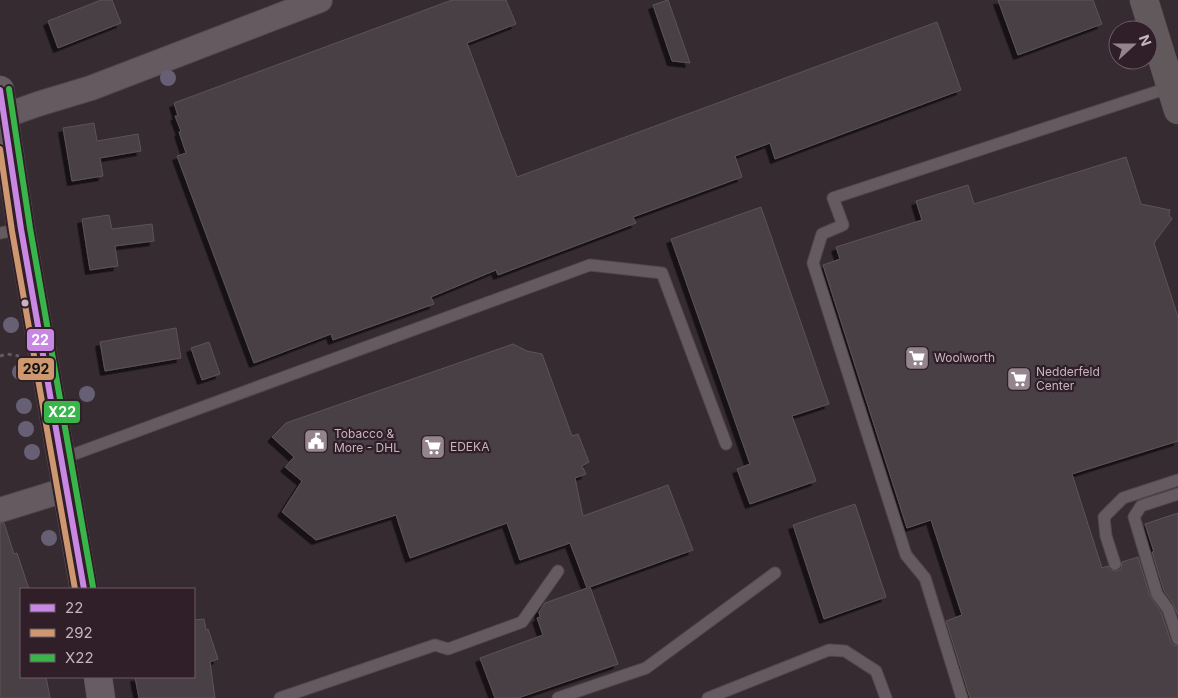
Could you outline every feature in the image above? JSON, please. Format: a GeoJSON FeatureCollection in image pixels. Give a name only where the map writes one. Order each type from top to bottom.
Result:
{"type":"FeatureCollection","features":[{"type":"Feature","properties":{"kind":"main road"},"geometry":{"type":"LineString","coordinates":[[1144,0],[1174,98]]}},
{"type":"Feature","properties":{"kind":"main road"},"geometry":{"type":"LineString","coordinates":[[2,103],[10,231],[61,459],[84,588]]}},
{"type":"Feature","properties":{"kind":"main road"},"geometry":{"type":"LineString","coordinates":[[98,678],[101,698]]}},
{"type":"Feature","properties":{"kind":"street"},"geometry":{"type":"LineString","coordinates":[[2,103],[38,104],[91,88],[320,0]]}},
{"type":"Feature","properties":{"kind":"street"},"geometry":{"type":"LineString","coordinates":[[0,510],[66,490]]}},
{"type":"Feature","properties":{"kind":"lane"},"geometry":{"type":"LineString","coordinates":[[962,698],[925,578],[906,555],[813,263],[822,234],[843,225],[833,198],[1174,98]]}},
{"type":"Feature","properties":{"kind":"lane"},"geometry":{"type":"LineString","coordinates":[[61,459],[590,265],[662,272],[726,444]]}},
{"type":"Feature","properties":{"kind":"lane"},"geometry":{"type":"LineString","coordinates":[[1115,564],[1106,536],[1104,518],[1124,498],[1178,480]]}},
{"type":"Feature","properties":{"kind":"lane"},"geometry":{"type":"LineString","coordinates":[[1178,494],[1142,506],[1134,517],[1157,594],[1168,609],[1178,639]]}},
{"type":"Feature","properties":{"kind":"lane"},"geometry":{"type":"LineString","coordinates":[[280,698],[435,645],[448,649],[522,622],[558,571]]}},
{"type":"Feature","properties":{"kind":"lane"},"geometry":{"type":"LineString","coordinates":[[558,698],[646,668],[775,573]]}},
{"type":"Feature","properties":{"kind":"lane"},"geometry":{"type":"LineString","coordinates":[[708,698],[829,650],[845,651],[876,671],[886,698]]}},
{"type":"Feature","properties":{"kind":"building"},"geometry":{"type":"Polygon","coordinates":[[[101,0],[112,0],[121,23],[58,48],[48,21],[101,0]]]}},
{"type":"Feature","properties":{"kind":"building"},"geometry":{"type":"Polygon","coordinates":[[[452,0],[506,0],[516,24],[467,43],[517,177],[937,22],[961,90],[775,159],[770,143],[735,156],[742,177],[633,217],[636,223],[498,275],[496,270],[431,297],[434,304],[333,340],[331,334],[254,363],[177,156],[186,153],[175,116],[178,116],[174,103],[452,0]]]}},
{"type":"Feature","properties":{"kind":"building"},"geometry":{"type":"Polygon","coordinates":[[[668,0],[690,63],[672,61],[653,5],[668,0]]]}},
{"type":"Feature","properties":{"kind":"building"},"geometry":{"type":"Polygon","coordinates":[[[998,0],[1093,0],[1102,24],[1018,55],[998,0]]]}},
{"type":"Feature","properties":{"kind":"building"},"geometry":{"type":"Polygon","coordinates":[[[94,123],[97,141],[138,134],[141,151],[100,158],[103,176],[72,181],[63,128],[94,123]]]}},
{"type":"Feature","properties":{"kind":"building","name":"Nedderfeld Center"},"geometry":{"type":"Polygon","coordinates":[[[1126,157],[1141,204],[1170,210],[1169,215],[1172,219],[1154,243],[1178,317],[1178,441],[1072,474],[1102,568],[1108,566],[1110,570],[1117,571],[1121,569],[1122,562],[1138,557],[1150,596],[1161,612],[1171,642],[1173,645],[1178,646],[1178,698],[970,698],[946,621],[962,615],[931,520],[907,528],[823,265],[840,259],[836,247],[922,220],[916,201],[968,185],[974,204],[1126,157]]]}},
{"type":"Feature","properties":{"kind":"building"},"geometry":{"type":"Polygon","coordinates":[[[761,207],[829,404],[792,416],[816,481],[750,504],[737,469],[750,464],[671,239],[761,207]]]}},
{"type":"Feature","properties":{"kind":"building"},"geometry":{"type":"Polygon","coordinates":[[[109,215],[112,229],[152,224],[154,241],[115,246],[118,266],[90,270],[82,219],[109,215]]]}},
{"type":"Feature","properties":{"kind":"building"},"geometry":{"type":"Polygon","coordinates":[[[176,328],[181,358],[105,371],[100,342],[176,328]]]}},
{"type":"Feature","properties":{"kind":"building"},"geometry":{"type":"Polygon","coordinates":[[[209,342],[220,374],[202,380],[191,348],[209,342]]]}},
{"type":"Feature","properties":{"kind":"building","name":"EDEKA"},"geometry":{"type":"Polygon","coordinates":[[[513,344],[527,351],[542,354],[572,436],[578,434],[589,462],[582,466],[586,474],[575,478],[583,516],[668,485],[693,550],[590,587],[618,664],[518,698],[495,698],[480,658],[543,635],[537,618],[540,617],[539,612],[545,603],[587,588],[570,543],[520,560],[507,523],[410,558],[396,515],[316,540],[282,512],[302,481],[285,467],[294,457],[272,437],[286,423],[513,344]]]}},
{"type":"Feature","properties":{"kind":"building"},"geometry":{"type":"Polygon","coordinates":[[[855,504],[886,597],[824,619],[793,525],[855,504]]]}},
{"type":"Feature","properties":{"kind":"building"},"geometry":{"type":"Polygon","coordinates":[[[1178,513],[1178,615],[1174,605],[1164,591],[1145,524],[1178,513]]]}},
{"type":"Feature","properties":{"kind":"building"},"geometry":{"type":"Polygon","coordinates":[[[0,523],[4,523],[14,554],[17,553],[29,588],[20,588],[20,678],[46,678],[50,698],[0,698],[0,523]]]}},
{"type":"Feature","properties":{"kind":"building"},"geometry":{"type":"Polygon","coordinates":[[[204,619],[206,630],[208,629],[218,659],[210,662],[215,698],[139,698],[135,678],[195,678],[195,620],[204,619]]]}},
{"type":"Feature","properties":{"kind":"transit line","name":"X22"},"geometry":{"type":"LineString","coordinates":[[9,89],[30,228],[93,587]]}},
{"type":"Feature","properties":{"kind":"transit line","name":"22"},"geometry":{"type":"LineString","coordinates":[[0,90],[21,229],[84,588]]}},
{"type":"Feature","properties":{"kind":"transit line","name":"292"},"geometry":{"type":"LineString","coordinates":[[0,149],[12,231],[75,588]]}},
{"type":"Feature","properties":{"kind":"place","name":"Woolworth"},"geometry":{"type":"Point","coordinates":[917,358]}},
{"type":"Feature","properties":{"kind":"place","name":"Nedderfeld Center"},"geometry":{"type":"Point","coordinates":[1019,379]}},
{"type":"Feature","properties":{"kind":"place","name":"Tobacco & More - DHL"},"geometry":{"type":"Point","coordinates":[316,441]}},
{"type":"Feature","properties":{"kind":"place","name":"EDEKA"},"geometry":{"type":"Point","coordinates":[433,447]}}]}
